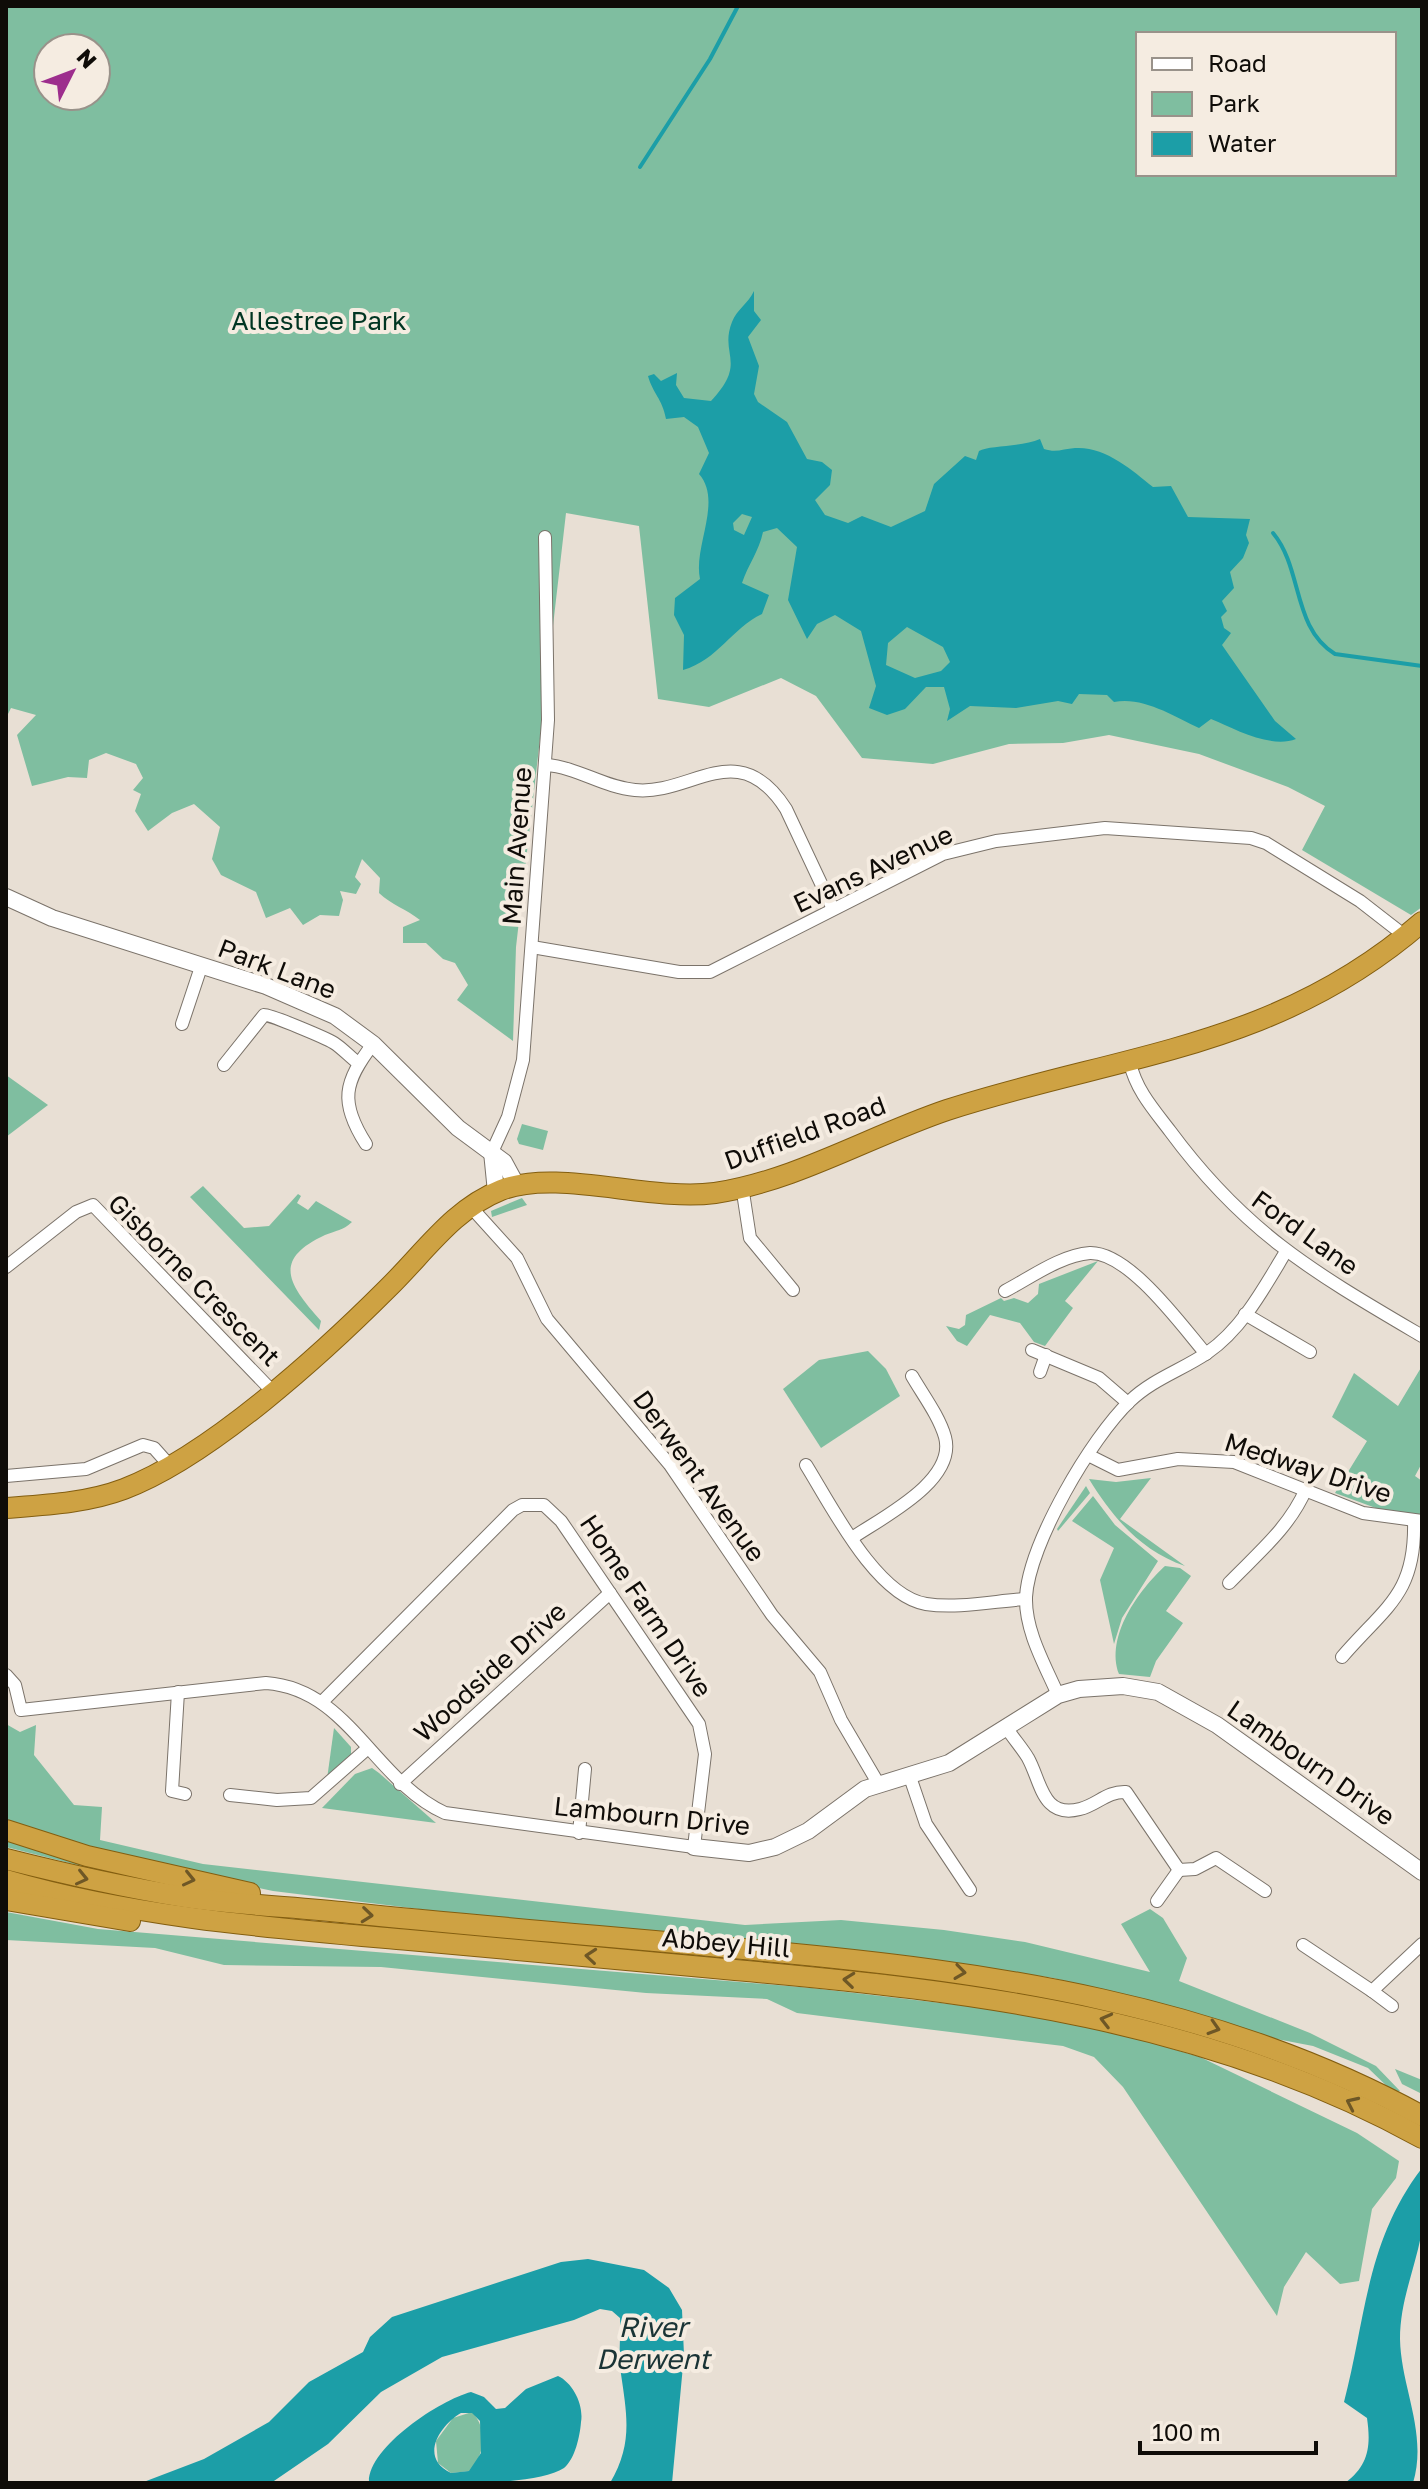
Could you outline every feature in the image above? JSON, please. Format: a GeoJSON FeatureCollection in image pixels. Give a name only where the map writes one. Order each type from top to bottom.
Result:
{"type":"FeatureCollection","features":[{"type":"Feature","properties":{"kind":"highway","name":"Duffield Road"},"geometry":{"type":"LineString","coordinates":[[6,1508],[105,1495],[170,1466],[273,1392],[349,1325],[470,1206],[496,1192],[517,1186],[562,1184],[679,1196],[742,1186],[942,1112],[1130,1063],[1276,1015],[1330,987],[1422,922]]}},
{"type":"Feature","properties":{"kind":"highway"},"geometry":{"type":"LineString","coordinates":[[6,1830],[87,1856],[320,1910]]}},
{"type":"Feature","properties":{"kind":"highway","name":"Abbey Hill"},"geometry":{"type":"LineString","coordinates":[[6,1859],[85,1879],[186,1897],[851,1959],[1010,1979],[1156,2011],[1255,2041],[1338,2074],[1422,2116]]}},
{"type":"Feature","properties":{"kind":"highway","name":"Abbey Hill"},"geometry":{"type":"LineString","coordinates":[[6,1880],[121,1908],[302,1932],[849,1980],[1009,2000],[1157,2032],[1245,2061],[1333,2094],[1422,2138]]}},
{"type":"Feature","properties":{"kind":"highway"},"geometry":{"type":"LineString","coordinates":[[6,1900],[63,1913],[165,1926],[302,1932]]}},
{"type":"Feature","properties":{"kind":"street","name":"Main Avenue"},"geometry":{"type":"LineString","coordinates":[[492,1152],[508,1117],[523,1062],[546,765],[545,537]]}},
{"type":"Feature","properties":{"kind":"street"},"geometry":{"type":"LineString","coordinates":[[546,765],[570,767],[620,787],[641,791],[669,786],[709,772],[735,773],[752,778],[775,794],[786,809],[833,909]]}},
{"type":"Feature","properties":{"kind":"street","name":"Evans Avenue"},"geometry":{"type":"LineString","coordinates":[[532,947],[653,969],[702,973],[943,854],[996,841],[1105,828],[1251,838],[1266,843],[1360,901],[1405,936]]}},
{"type":"Feature","properties":{"kind":"street","name":"Park Lane"},"geometry":{"type":"LineString","coordinates":[[6,897],[52,918],[304,1001],[335,1016],[373,1044],[458,1128],[492,1152],[508,1167],[517,1186]]}},
{"type":"Feature","properties":{"kind":"street"},"geometry":{"type":"LineString","coordinates":[[182,1024],[201,967]]}},
{"type":"Feature","properties":{"kind":"street"},"geometry":{"type":"LineString","coordinates":[[224,1065],[264,1015],[271,1014],[334,1043],[358,1063]]}},
{"type":"Feature","properties":{"kind":"street"},"geometry":{"type":"LineString","coordinates":[[366,1144],[348,1105],[349,1082],[358,1063],[373,1044]]}},
{"type":"Feature","properties":{"kind":"street","name":"Ford Lane"},"geometry":{"type":"LineString","coordinates":[[1130,1063],[1140,1091],[1227,1202],[1285,1253],[1422,1336]]}},
{"type":"Feature","properties":{"kind":"street"},"geometry":{"type":"LineString","coordinates":[[492,1152],[496,1192]]}},
{"type":"Feature","properties":{"kind":"street"},"geometry":{"type":"LineString","coordinates":[[742,1186],[750,1238],[793,1290]]}},
{"type":"Feature","properties":{"kind":"street","name":"Gisborne Crescent"},"geometry":{"type":"LineString","coordinates":[[6,1267],[76,1212],[93,1205],[273,1392]]}},
{"type":"Feature","properties":{"kind":"street","name":"Derwent Avenue"},"geometry":{"type":"LineString","coordinates":[[470,1206],[517,1258],[547,1319],[670,1465],[772,1615],[820,1672],[848,1733],[878,1783]]}},
{"type":"Feature","properties":{"kind":"street"},"geometry":{"type":"LineString","coordinates":[[1058,1695],[1031,1633],[1026,1599],[1031,1564],[1052,1518],[1090,1456],[1128,1403],[1157,1380],[1206,1354],[1245,1314],[1285,1253]]}},
{"type":"Feature","properties":{"kind":"street"},"geometry":{"type":"LineString","coordinates":[[1005,1291],[1072,1257],[1105,1255],[1141,1281],[1206,1354]]}},
{"type":"Feature","properties":{"kind":"street"},"geometry":{"type":"LineString","coordinates":[[1017,1284],[1023,1297]]}},
{"type":"Feature","properties":{"kind":"street"},"geometry":{"type":"LineString","coordinates":[[1245,1314],[1310,1352]]}},
{"type":"Feature","properties":{"kind":"street"},"geometry":{"type":"LineString","coordinates":[[1032,1350],[1099,1378],[1128,1403]]}},
{"type":"Feature","properties":{"kind":"street"},"geometry":{"type":"LineString","coordinates":[[1040,1372],[1046,1355]]}},
{"type":"Feature","properties":{"kind":"street"},"geometry":{"type":"LineString","coordinates":[[852,1538],[924,1488],[944,1461],[946,1438],[912,1376]]}},
{"type":"Feature","properties":{"kind":"street"},"geometry":{"type":"LineString","coordinates":[[6,1476],[86,1469],[143,1445],[154,1448],[170,1466]]}},
{"type":"Feature","properties":{"kind":"street","name":"Medway Drive"},"geometry":{"type":"LineString","coordinates":[[1090,1456],[1108,1467],[1126,1471],[1178,1459],[1214,1458],[1234,1462],[1373,1517],[1418,1521]]}},
{"type":"Feature","properties":{"kind":"street"},"geometry":{"type":"LineString","coordinates":[[806,1465],[852,1538],[896,1589],[925,1604],[1026,1599]]}},
{"type":"Feature","properties":{"kind":"street"},"geometry":{"type":"LineString","coordinates":[[1229,1583],[1281,1531],[1295,1513],[1306,1489]]}},
{"type":"Feature","properties":{"kind":"street","name":"Home Farm Drive"},"geometry":{"type":"LineString","coordinates":[[323,1701],[522,1505],[544,1505],[553,1512],[610,1593],[693,1713],[703,1734],[705,1754],[694,1847]]}},
{"type":"Feature","properties":{"kind":"street"},"geometry":{"type":"LineString","coordinates":[[1342,1657],[1408,1579],[1418,1521]]}},
{"type":"Feature","properties":{"kind":"street","name":"Woodside Drive"},"geometry":{"type":"LineString","coordinates":[[400,1784],[610,1593]]}},
{"type":"Feature","properties":{"kind":"street","name":"Lambourn Drive"},"geometry":{"type":"LineString","coordinates":[[6,1675],[15,1685],[21,1710],[275,1683],[304,1690],[323,1701],[400,1784],[430,1806],[461,1818],[749,1853],[775,1847],[808,1831],[851,1797],[878,1783],[910,1777],[949,1763],[1058,1695],[1104,1686],[1158,1692],[1237,1739],[1422,1872]]}},
{"type":"Feature","properties":{"kind":"street"},"geometry":{"type":"LineString","coordinates":[[178,1692],[172,1791],[185,1794]]}},
{"type":"Feature","properties":{"kind":"street"},"geometry":{"type":"LineString","coordinates":[[1006,1727],[1029,1760],[1045,1799],[1060,1809],[1076,1810],[1110,1794],[1126,1792],[1179,1870]]}},
{"type":"Feature","properties":{"kind":"street"},"geometry":{"type":"LineString","coordinates":[[230,1795],[256,1789],[277,1800],[311,1798],[368,1748]]}},
{"type":"Feature","properties":{"kind":"street"},"geometry":{"type":"LineString","coordinates":[[579,1833],[585,1769]]}},
{"type":"Feature","properties":{"kind":"street"},"geometry":{"type":"LineString","coordinates":[[910,1777],[926,1824],[970,1890]]}},
{"type":"Feature","properties":{"kind":"street"},"geometry":{"type":"LineString","coordinates":[[1179,1870],[1195,1869],[1216,1858],[1265,1891]]}},
{"type":"Feature","properties":{"kind":"street"},"geometry":{"type":"LineString","coordinates":[[1157,1901],[1179,1870]]}},
{"type":"Feature","properties":{"kind":"street"},"geometry":{"type":"LineString","coordinates":[[1372,1991],[1422,1944]]}},
{"type":"Feature","properties":{"kind":"street"},"geometry":{"type":"LineString","coordinates":[[1303,1945],[1392,2006]]}},
{"type":"Feature","properties":{"kind":"green space","name":"Allestree Park"},"geometry":{"type":"Polygon","coordinates":[[[6,6],[1422,6],[1422,907],[1411,915],[1302,850],[1325,806],[1288,787],[1199,754],[1109,735],[1063,743],[1009,744],[933,764],[862,758],[816,696],[781,678],[709,707],[658,699],[639,526],[566,513],[516,947],[513,1041],[457,1000],[468,985],[455,963],[443,959],[426,943],[403,943],[403,927],[420,920],[379,893],[380,878],[362,859],[355,877],[361,884],[356,894],[340,891],[343,900],[339,916],[320,915],[303,925],[290,908],[266,918],[256,892],[221,875],[212,859],[220,827],[194,804],[172,813],[148,831],[135,811],[141,794],[133,790],[143,778],[136,764],[106,753],[89,760],[87,778],[68,777],[32,786],[17,735],[36,715],[11,708],[6,718],[6,6]]]}},
{"type":"Feature","properties":{"kind":"green space"},"geometry":{"type":"Polygon","coordinates":[[[6,1075],[48,1105],[6,1137],[6,1075]]]}},
{"type":"Feature","properties":{"kind":"green space"},"geometry":{"type":"Polygon","coordinates":[[[522,1124],[548,1131],[543,1150],[519,1144],[517,1139],[522,1124]]]}},
{"type":"Feature","properties":{"kind":"green space"},"geometry":{"type":"Polygon","coordinates":[[[203,1186],[244,1228],[269,1226],[298,1194],[301,1196],[297,1203],[308,1210],[316,1201],[352,1222],[308,1244],[292,1264],[294,1285],[321,1321],[319,1330],[190,1197],[203,1186]]]}},
{"type":"Feature","properties":{"kind":"green space"},"geometry":{"type":"Polygon","coordinates":[[[522,1198],[527,1205],[492,1217],[491,1211],[522,1198]]]}},
{"type":"Feature","properties":{"kind":"green space"},"geometry":{"type":"Polygon","coordinates":[[[1098,1261],[1065,1301],[1073,1308],[1045,1346],[1034,1342],[1020,1323],[990,1315],[967,1346],[957,1341],[946,1326],[959,1329],[965,1325],[966,1315],[1001,1298],[1004,1301],[1014,1298],[1028,1303],[1038,1294],[1039,1284],[1098,1261]]]}},
{"type":"Feature","properties":{"kind":"green space"},"geometry":{"type":"Polygon","coordinates":[[[868,1351],[886,1369],[900,1396],[821,1448],[783,1389],[819,1360],[868,1351]]]}},
{"type":"Feature","properties":{"kind":"green space"},"geometry":{"type":"Polygon","coordinates":[[[1422,1366],[1422,1463],[1415,1476],[1422,1481],[1422,1515],[1392,1514],[1335,1493],[1367,1441],[1332,1417],[1354,1373],[1398,1406],[1422,1366]]]}},
{"type":"Feature","properties":{"kind":"green space"},"geometry":{"type":"Polygon","coordinates":[[[1151,1478],[1120,1519],[1185,1566],[1155,1552],[1130,1532],[1089,1479],[1116,1482],[1151,1478]]]}},
{"type":"Feature","properties":{"kind":"green space"},"geometry":{"type":"Polygon","coordinates":[[[1086,1486],[1090,1493],[1058,1531],[1057,1529],[1086,1486]]]}},
{"type":"Feature","properties":{"kind":"green space"},"geometry":{"type":"Polygon","coordinates":[[[1093,1496],[1115,1525],[1158,1561],[1122,1618],[1114,1644],[1100,1580],[1114,1548],[1072,1521],[1093,1496]]]}},
{"type":"Feature","properties":{"kind":"green space"},"geometry":{"type":"Polygon","coordinates":[[[1165,1566],[1180,1568],[1191,1576],[1166,1611],[1183,1623],[1156,1661],[1150,1677],[1119,1674],[1116,1659],[1121,1629],[1135,1601],[1165,1566]]]}},
{"type":"Feature","properties":{"kind":"green space"},"geometry":{"type":"Polygon","coordinates":[[[6,1724],[20,1732],[36,1725],[34,1755],[74,1805],[102,1807],[100,1840],[203,1864],[745,1925],[841,1920],[944,1930],[1025,1942],[1150,1972],[1121,1924],[1150,1909],[1163,1918],[1187,1958],[1179,1981],[1310,2033],[1376,2066],[1400,2091],[1394,2093],[1368,2068],[1313,2046],[1255,2035],[1193,2013],[1053,1978],[888,1954],[549,1925],[273,1891],[162,1868],[6,1824],[6,1724]]]}},
{"type":"Feature","properties":{"kind":"green space"},"geometry":{"type":"Polygon","coordinates":[[[334,1728],[351,1747],[351,1756],[327,1779],[334,1728]]]}},
{"type":"Feature","properties":{"kind":"green space"},"geometry":{"type":"Polygon","coordinates":[[[372,1768],[436,1823],[322,1808],[355,1774],[372,1768]]]}},
{"type":"Feature","properties":{"kind":"green space"},"geometry":{"type":"Polygon","coordinates":[[[6,1837],[110,1867],[105,1872],[6,1847],[6,1837]]]}},
{"type":"Feature","properties":{"kind":"green space"},"geometry":{"type":"Polygon","coordinates":[[[6,1912],[98,1929],[812,1988],[984,2008],[1111,2031],[1200,2057],[1357,2133],[1399,2161],[1396,2178],[1372,2209],[1359,2281],[1340,2284],[1306,2252],[1284,2287],[1277,2316],[1123,2087],[1094,2057],[1063,2046],[797,2013],[767,1999],[646,1993],[381,1967],[224,1965],[155,1948],[6,1940],[6,1912]]]}},
{"type":"Feature","properties":{"kind":"green space"},"geometry":{"type":"Polygon","coordinates":[[[1395,2069],[1422,2080],[1422,2094],[1402,2084],[1395,2069]]]}},
{"type":"Feature","properties":{"kind":"green space"},"geometry":{"type":"Polygon","coordinates":[[[472,2412],[481,2426],[483,2442],[479,2457],[470,2471],[451,2473],[438,2463],[436,2441],[453,2418],[472,2412]]]}},
{"type":"Feature","properties":{"kind":"water"},"geometry":{"type":"Polygon","coordinates":[[[754,291],[754,311],[761,320],[748,337],[759,366],[754,394],[758,402],[787,422],[807,459],[822,462],[832,470],[830,485],[815,500],[825,515],[848,523],[862,516],[891,527],[925,511],[934,484],[965,456],[976,460],[979,451],[984,449],[1040,439],[1044,449],[1086,448],[1097,451],[1117,460],[1153,487],[1171,486],[1188,517],[1250,519],[1246,535],[1249,543],[1243,558],[1230,572],[1234,588],[1222,601],[1227,611],[1221,617],[1224,628],[1231,633],[1222,645],[1275,721],[1296,739],[1264,740],[1211,719],[1199,728],[1158,708],[1136,702],[1114,702],[1107,695],[1079,694],[1072,704],[1058,701],[1016,708],[970,706],[947,721],[950,709],[944,687],[926,687],[905,709],[887,715],[869,708],[876,686],[861,631],[835,615],[817,624],[807,639],[788,600],[797,547],[777,528],[763,532],[742,583],[769,595],[762,614],[706,659],[683,670],[684,635],[674,615],[675,598],[700,579],[700,553],[708,497],[706,485],[699,474],[709,453],[698,427],[684,417],[666,419],[648,376],[654,374],[661,381],[677,373],[676,385],[684,398],[711,401],[728,377],[728,343],[732,322],[754,291]],[[742,514],[733,523],[734,530],[744,535],[752,517],[742,514]],[[907,627],[888,643],[886,665],[915,678],[941,671],[950,662],[943,647],[907,627]]]}},
{"type":"Feature","properties":{"kind":"water"},"geometry":{"type":"Polygon","coordinates":[[[1422,2168],[1422,2228],[1405,2299],[1400,2339],[1416,2428],[1417,2464],[1413,2483],[1345,2483],[1364,2462],[1368,2446],[1367,2418],[1344,2402],[1370,2281],[1389,2224],[1422,2168]]]}},
{"type":"Feature","properties":{"kind":"water","name":"River Derwent"},"geometry":{"type":"Polygon","coordinates":[[[588,2259],[644,2270],[669,2288],[682,2310],[684,2355],[672,2483],[610,2483],[622,2455],[626,2417],[620,2367],[620,2318],[612,2311],[600,2309],[574,2320],[442,2357],[381,2392],[328,2444],[271,2483],[141,2483],[204,2459],[269,2422],[309,2382],[363,2352],[370,2337],[392,2317],[561,2262],[588,2259]]]}},
{"type":"Feature","properties":{"kind":"water"},"geometry":{"type":"Polygon","coordinates":[[[558,2376],[576,2395],[581,2409],[579,2434],[574,2453],[564,2468],[548,2475],[499,2482],[369,2483],[380,2455],[392,2441],[425,2415],[471,2392],[484,2397],[496,2409],[505,2408],[526,2389],[558,2376]],[[461,2413],[453,2419],[436,2442],[436,2459],[441,2467],[451,2473],[469,2471],[481,2453],[480,2421],[472,2413],[461,2413]]]}},
{"type":"Feature","properties":{"kind":"waterway"},"geometry":{"type":"LineString","coordinates":[[640,167],[710,59],[738,6]]}},
{"type":"Feature","properties":{"kind":"waterway"},"geometry":{"type":"LineString","coordinates":[[1273,533],[1283,547],[1304,614],[1321,643],[1335,654],[1422,666]]}}]}
